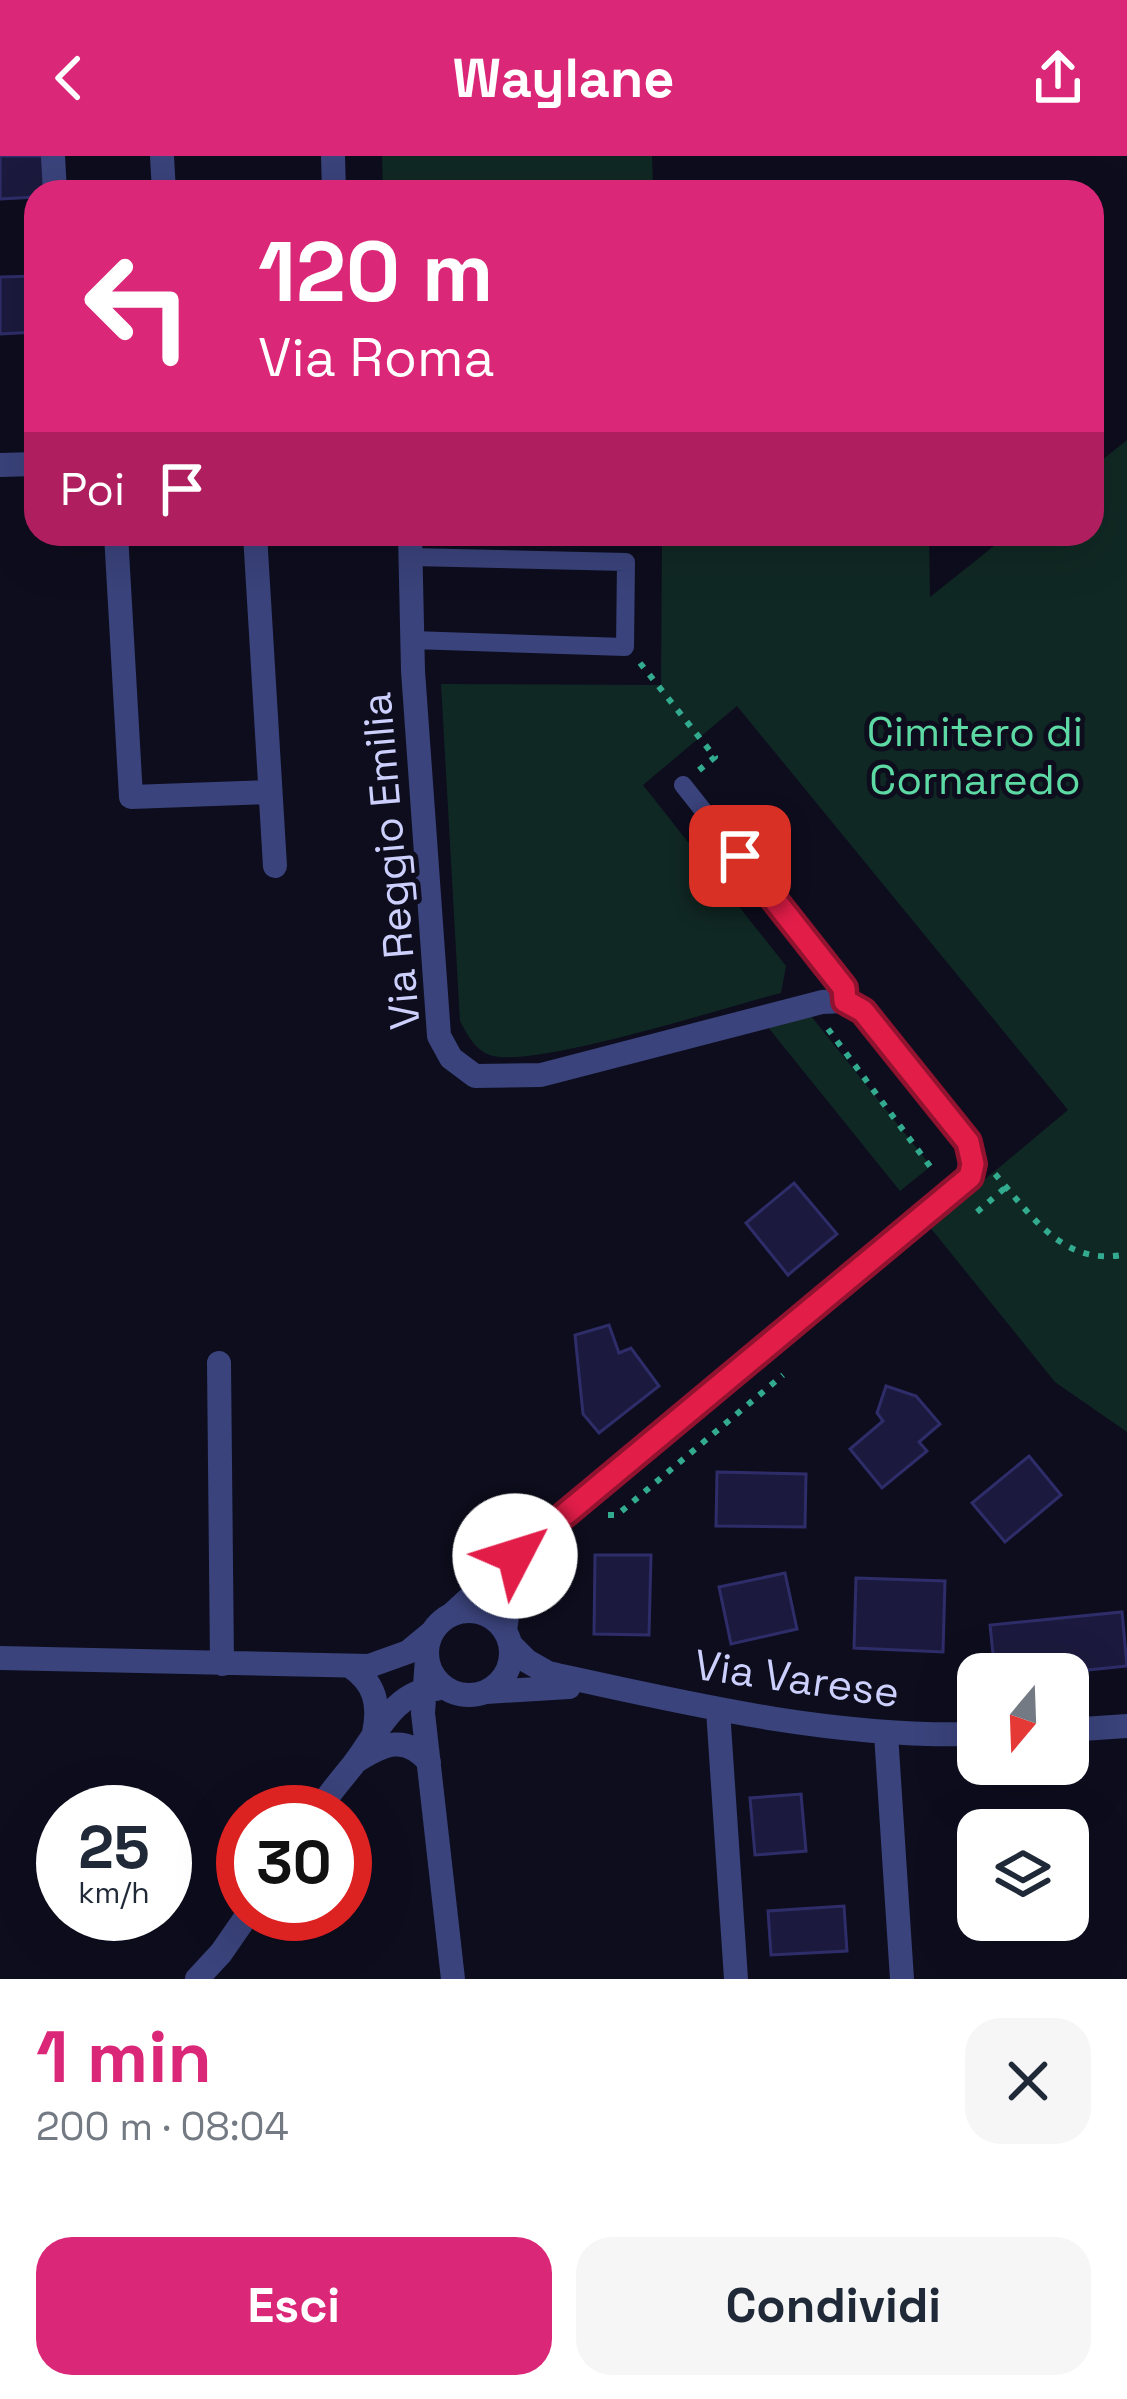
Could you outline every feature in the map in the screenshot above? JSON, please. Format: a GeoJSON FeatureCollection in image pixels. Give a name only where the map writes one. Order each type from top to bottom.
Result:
{"type":"FeatureCollection","features":[{"type":"Feature","properties":{"kind":"street"},"geometry":{"type":"LineString","coordinates":[[117,546],[131,797],[270,792]]}},
{"type":"Feature","properties":{"kind":"street"},"geometry":{"type":"LineString","coordinates":[[256,546],[274,866]]}},
{"type":"Feature","properties":{"kind":"street","name":"Via Reggio Emilia"},"geometry":{"type":"LineString","coordinates":[[410,546],[439,1036],[451,1058],[476,1076],[541,1075],[810,1005],[845,1001]]}},
{"type":"Feature","properties":{"kind":"street"},"geometry":{"type":"LineString","coordinates":[[0,1658],[350,1666],[393,1660],[429,1645],[452,1614],[515,1556],[970,1177],[968,1142],[863,1011],[845,1001]]}},
{"type":"Feature","properties":{"kind":"street"},"geometry":{"type":"LineString","coordinates":[[219,1364],[222,1664]]}},
{"type":"Feature","properties":{"kind":"street"},"geometry":{"type":"LineString","coordinates":[[337,1785],[374,1733],[405,1700],[436,1689],[486,1692],[506,1672],[515,1556]]}},
{"type":"Feature","properties":{"kind":"street"},"geometry":{"type":"LineString","coordinates":[[452,1614],[486,1614],[508,1637]]}},
{"type":"Feature","properties":{"kind":"street","name":"Via Varese"},"geometry":{"type":"LineString","coordinates":[[508,1637],[527,1661],[548,1673],[718,1710],[886,1734],[957,1734]]}},
{"type":"Feature","properties":{"kind":"street"},"geometry":{"type":"LineString","coordinates":[[429,1645],[436,1689],[429,1762],[454,1979]]}},
{"type":"Feature","properties":{"kind":"street"},"geometry":{"type":"LineString","coordinates":[[350,1666],[363,1676],[376,1698],[374,1733]]}},
{"type":"Feature","properties":{"kind":"street","name":"Via Varese"},"geometry":{"type":"LineString","coordinates":[[486,1692],[607,1686]]}},
{"type":"Feature","properties":{"kind":"street"},"geometry":{"type":"LineString","coordinates":[[718,1710],[736,1979]]}},
{"type":"Feature","properties":{"kind":"street"},"geometry":{"type":"LineString","coordinates":[[1089,1729],[1127,1726]]}},
{"type":"Feature","properties":{"kind":"street"},"geometry":{"type":"LineString","coordinates":[[886,1734],[902,1979]]}},
{"type":"Feature","properties":{"kind":"street"},"geometry":{"type":"LineString","coordinates":[[356,1761],[397,1742],[421,1752],[429,1762]]}},
{"type":"Feature","properties":{"kind":"street"},"geometry":{"type":"LineString","coordinates":[[197,1979],[229,1941]]}},
{"type":"Feature","properties":{"kind":"lane"},"geometry":{"type":"LineString","coordinates":[[412,640],[625,647],[626,562],[423,546]]}},
{"type":"Feature","properties":{"kind":"lane"},"geometry":{"type":"LineString","coordinates":[[683,784],[844,988],[845,1001]]}},
{"type":"Feature","properties":{"kind":"path"},"geometry":{"type":"LineString","coordinates":[[625,647],[662,686],[715,757],[683,784]]}},
{"type":"Feature","properties":{"kind":"path"},"geometry":{"type":"LineString","coordinates":[[810,1005],[951,1195]]}},
{"type":"Feature","properties":{"kind":"path"},"geometry":{"type":"LineString","coordinates":[[972,1160],[986,1164],[1054,1240],[1090,1256],[1127,1254]]}},
{"type":"Feature","properties":{"kind":"green space"},"geometry":{"type":"Polygon","coordinates":[[[382,156],[652,156],[653,180],[383,180],[382,156]]]}},
{"type":"Feature","properties":{"kind":"green space","name":"Cimitero di Cornaredo"},"geometry":{"type":"Polygon","coordinates":[[[1127,440],[1127,1432],[1055,1382],[929,1226],[1068,1110],[737,706],[643,785],[786,966],[781,993],[545,1053],[490,1055],[476,1045],[460,1021],[441,684],[661,685],[662,546],[929,546],[930,597],[994,546],[1104,546],[1104,458],[1127,440]]]}},
{"type":"Feature","properties":{"kind":"green space"},"geometry":{"type":"Polygon","coordinates":[[[811,1016],[931,1166],[900,1191],[767,1026],[811,1016]]]}},
{"type":"Feature","properties":{"kind":"building"},"geometry":{"type":"Polygon","coordinates":[[[0,156],[43,156],[44,180],[24,180],[24,198],[0,199],[0,156]]]}},
{"type":"Feature","properties":{"kind":"building"},"geometry":{"type":"Polygon","coordinates":[[[24,276],[24,333],[0,334],[0,277],[24,276]]]}},
{"type":"Feature","properties":{"kind":"building"},"geometry":{"type":"Polygon","coordinates":[[[794,1183],[837,1234],[788,1275],[746,1223],[794,1183]]]}},
{"type":"Feature","properties":{"kind":"building"},"geometry":{"type":"Polygon","coordinates":[[[609,1325],[619,1353],[631,1348],[659,1386],[599,1433],[583,1414],[575,1335],[609,1325]]]}},
{"type":"Feature","properties":{"kind":"building"},"geometry":{"type":"Polygon","coordinates":[[[886,1386],[916,1396],[940,1424],[919,1442],[927,1451],[882,1488],[850,1449],[883,1421],[877,1413],[886,1386]]]}},
{"type":"Feature","properties":{"kind":"building"},"geometry":{"type":"Polygon","coordinates":[[[1029,1456],[1061,1495],[1005,1542],[972,1503],[1029,1456]]]}},
{"type":"Feature","properties":{"kind":"building"},"geometry":{"type":"Polygon","coordinates":[[[717,1472],[806,1474],[805,1527],[716,1526],[717,1472]]]}},
{"type":"Feature","properties":{"kind":"building"},"geometry":{"type":"Polygon","coordinates":[[[595,1555],[651,1555],[649,1635],[594,1634],[595,1555]]]}},
{"type":"Feature","properties":{"kind":"building"},"geometry":{"type":"Polygon","coordinates":[[[785,1573],[797,1629],[731,1644],[719,1587],[785,1573]]]}},
{"type":"Feature","properties":{"kind":"building"},"geometry":{"type":"Polygon","coordinates":[[[856,1578],[945,1581],[943,1652],[854,1648],[856,1578]]]}},
{"type":"Feature","properties":{"kind":"building"},"geometry":{"type":"Polygon","coordinates":[[[1122,1612],[1127,1666],[1089,1670],[1089,1653],[993,1653],[990,1625],[1122,1612]]]}},
{"type":"Feature","properties":{"kind":"building"},"geometry":{"type":"Polygon","coordinates":[[[801,1794],[806,1851],[755,1855],[750,1798],[801,1794]]]}},
{"type":"Feature","properties":{"kind":"building"},"geometry":{"type":"Polygon","coordinates":[[[844,1906],[847,1951],[771,1955],[768,1911],[844,1906]]]}},
{"type":"Feature","properties":{"kind":"route"},"geometry":{"type":"LineString","coordinates":[[515,1556],[970,1177],[973,1164],[968,1142],[863,1011],[845,1001],[844,988],[740,856]]}}]}
